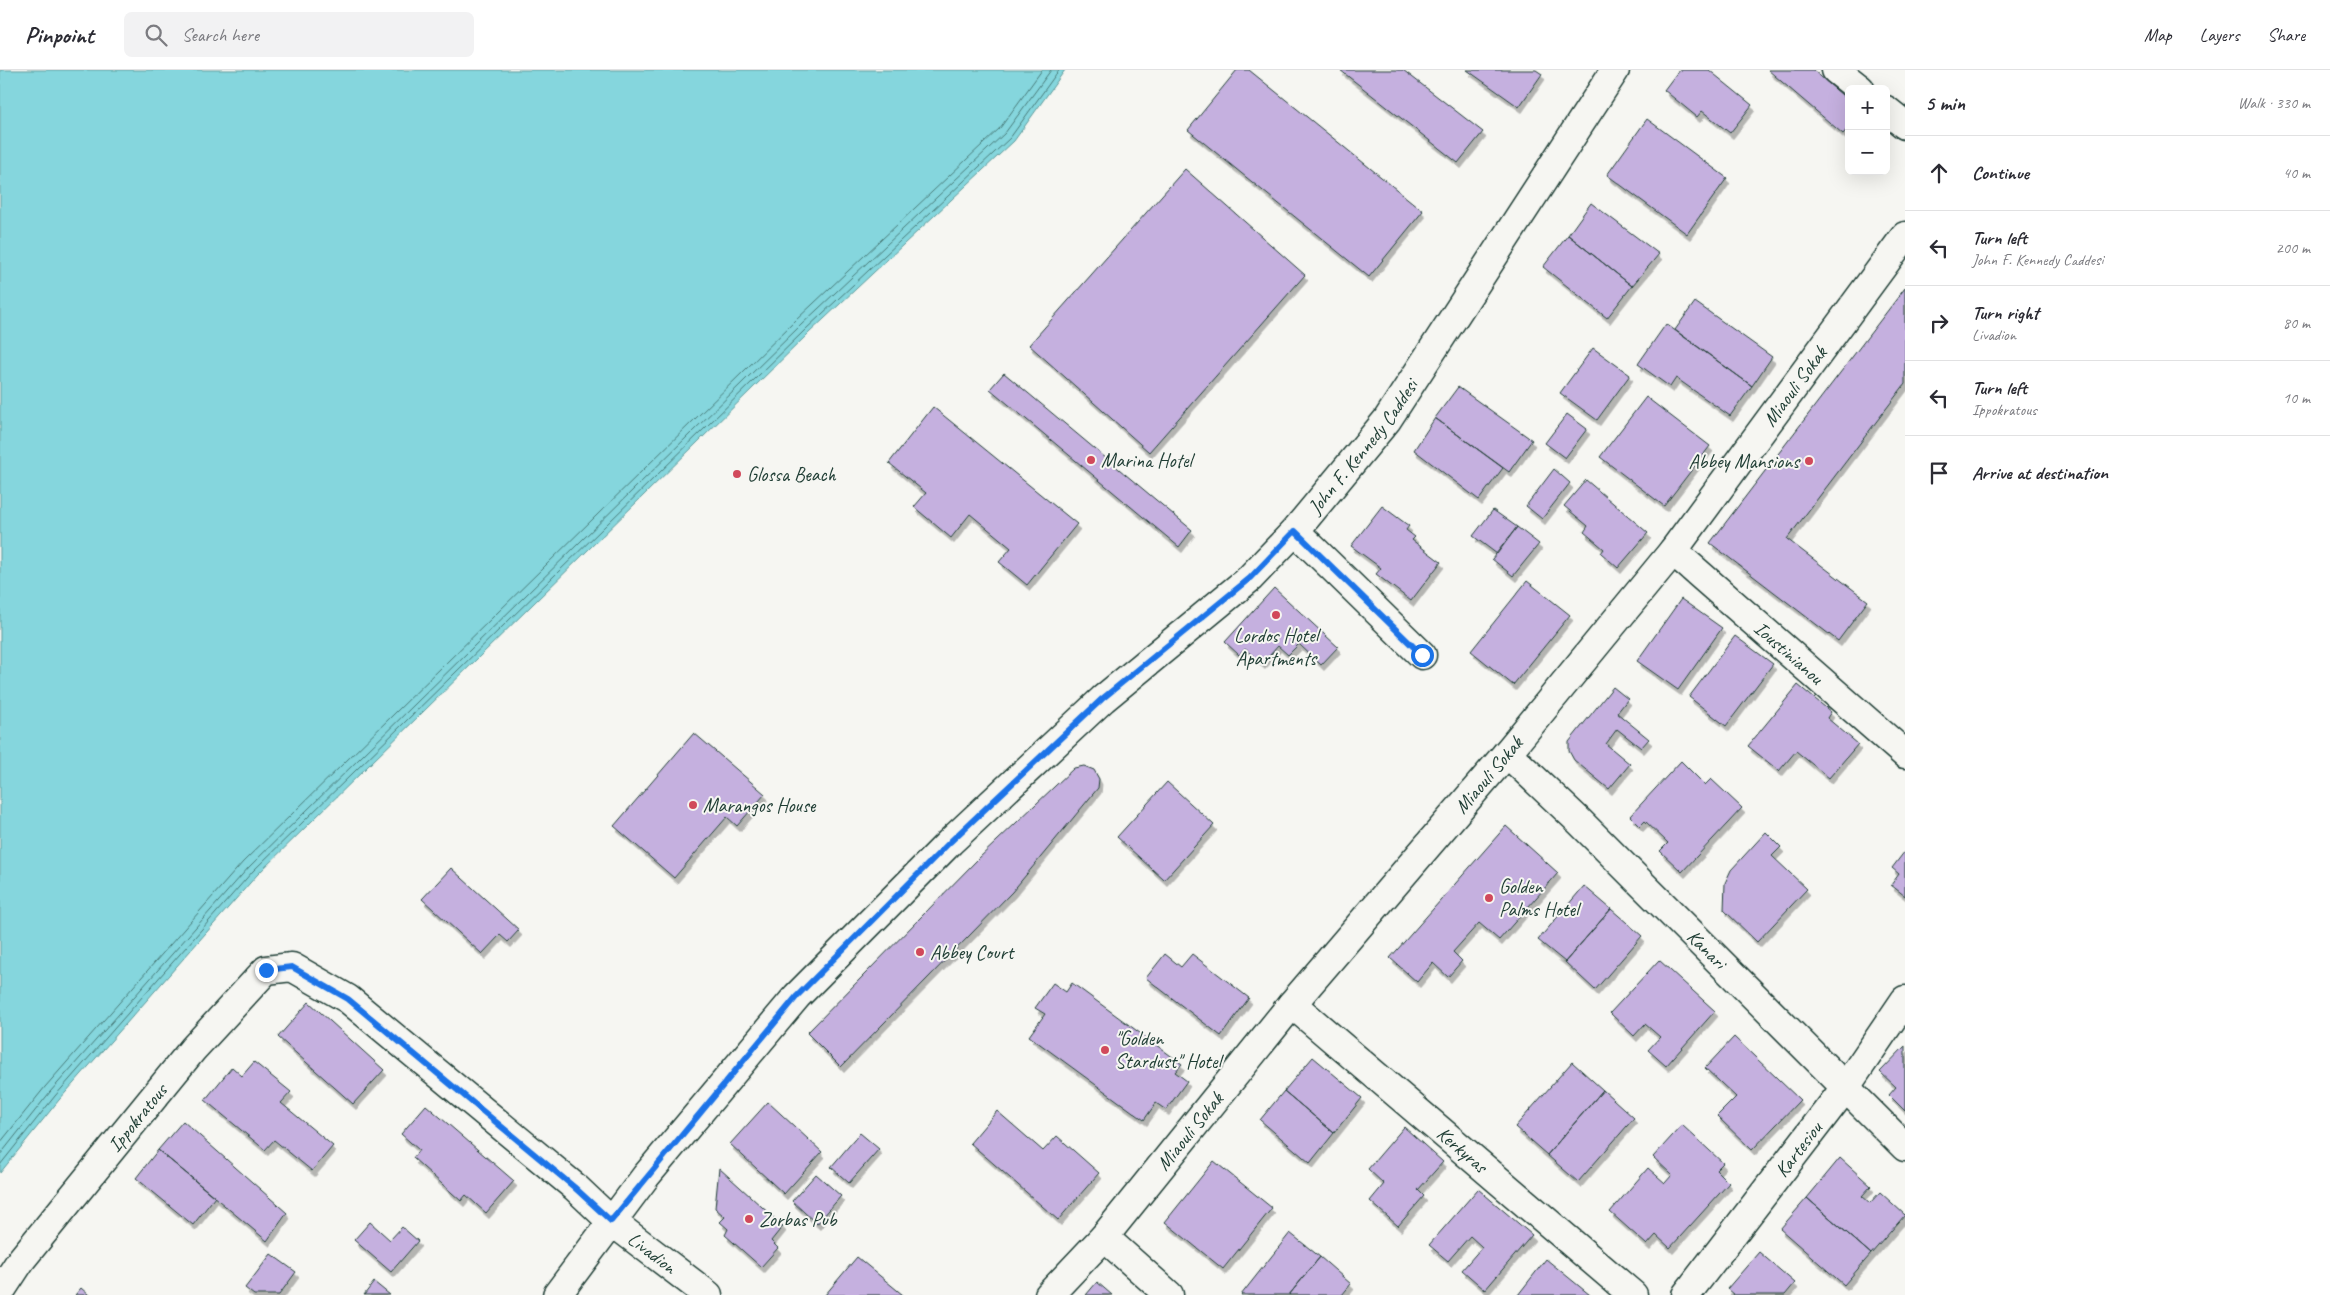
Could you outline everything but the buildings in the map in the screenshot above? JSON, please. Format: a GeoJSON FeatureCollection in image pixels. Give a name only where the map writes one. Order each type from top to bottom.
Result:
{"type":"FeatureCollection","features":[{"type":"Feature","properties":{"kind":"street","name":"John F. Kennedy Caddesi"},"geometry":{"type":"LineString","coordinates":[[557,1295],[611,1221],[804,989],[950,842],[1095,706],[1250,578],[1295,531],[1387,420],[1615,70]]}},
{"type":"Feature","properties":{"kind":"street"},"geometry":{"type":"LineString","coordinates":[[1836,70],[1855,85]]}},
{"type":"Feature","properties":{"kind":"street"},"geometry":{"type":"LineString","coordinates":[[1890,113],[1905,125]]}},
{"type":"Feature","properties":{"kind":"street","name":"Miaouli Sokak"},"geometry":{"type":"LineString","coordinates":[[1049,1295],[1104,1237],[1292,1004],[1507,753],[1673,550],[1905,236]]}},
{"type":"Feature","properties":{"kind":"street"},"geometry":{"type":"LineString","coordinates":[[1295,531],[1422,655]]}},
{"type":"Feature","properties":{"kind":"street","name":"Ioustinianou"},"geometry":{"type":"LineString","coordinates":[[1673,550],[1905,754]]}},
{"type":"Feature","properties":{"kind":"street","name":"Kanari"},"geometry":{"type":"LineString","coordinates":[[1507,753],[1580,821],[1905,1146]]}},
{"type":"Feature","properties":{"kind":"street","name":"Livadion"},"geometry":{"type":"LineString","coordinates":[[292,967],[348,999],[574,1187],[611,1221],[708,1295]]}},
{"type":"Feature","properties":{"kind":"street","name":"Ippokratous"},"geometry":{"type":"LineString","coordinates":[[0,1292],[21,1260],[193,1049],[266,970],[292,967]]}},
{"type":"Feature","properties":{"kind":"street","name":"Kartesiou"},"geometry":{"type":"LineString","coordinates":[[1686,1295],[1845,1088],[1905,1000]]}},
{"type":"Feature","properties":{"kind":"street","name":"Kerkyras"},"geometry":{"type":"LineString","coordinates":[[1292,1004],[1633,1295]]}},
{"type":"Feature","properties":{"kind":"street"},"geometry":{"type":"LineString","coordinates":[[1104,1237],[1169,1295]]}},
{"type":"Feature","properties":{"kind":"water"},"geometry":{"type":"Polygon","coordinates":[[[0,70],[1065,70],[1014,141],[809,333],[257,875],[59,1100],[0,1173],[0,70]]]}},
{"type":"Feature","properties":{"kind":"place","name":"Marina Hotel"},"geometry":{"type":"Point","coordinates":[1091,460]}},
{"type":"Feature","properties":{"kind":"place","name":"Abbey Mansions"},"geometry":{"type":"Point","coordinates":[1809,461]}},
{"type":"Feature","properties":{"kind":"place","name":"Glossa Beach"},"geometry":{"type":"Point","coordinates":[737,474]}},
{"type":"Feature","properties":{"kind":"place","name":"Lordos Hotel Apartments"},"geometry":{"type":"Point","coordinates":[1276,615]}},
{"type":"Feature","properties":{"kind":"place","name":"Marangos House"},"geometry":{"type":"Point","coordinates":[693,805]}},
{"type":"Feature","properties":{"kind":"place","name":"Golden Palms Hotel"},"geometry":{"type":"Point","coordinates":[1489,898]}},
{"type":"Feature","properties":{"kind":"place","name":"Abbey Court"},"geometry":{"type":"Point","coordinates":[920,952]}},
{"type":"Feature","properties":{"kind":"place","name":"\"Golden Stardust\" Hotel"},"geometry":{"type":"Point","coordinates":[1105,1050]}},
{"type":"Feature","properties":{"kind":"place","name":"Zorbas Pub"},"geometry":{"type":"Point","coordinates":[749,1219]}},
{"type":"Feature","properties":{"kind":"route"},"geometry":{"type":"LineString","coordinates":[[266,970],[292,967],[348,999],[574,1187],[611,1221],[646,1176],[797,996],[950,842],[1102,699],[1250,578],[1295,531],[1422,655]]}}]}
